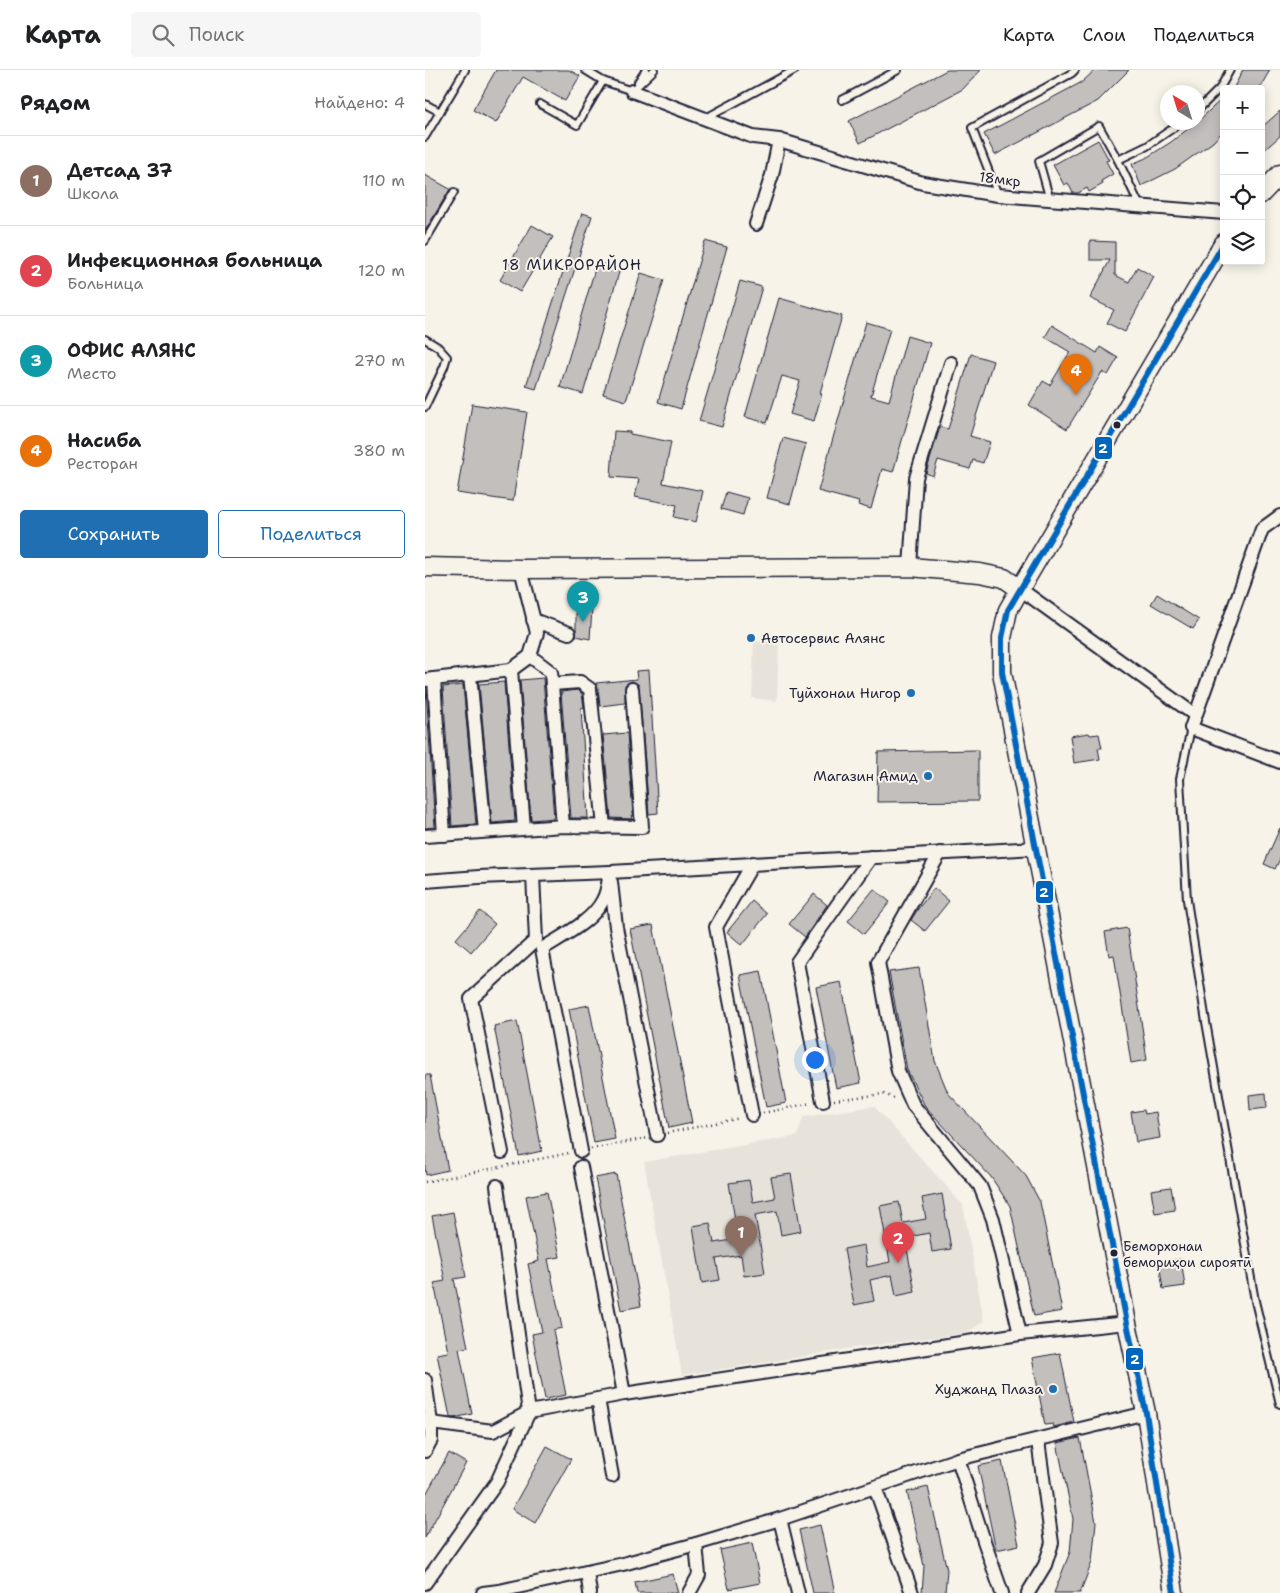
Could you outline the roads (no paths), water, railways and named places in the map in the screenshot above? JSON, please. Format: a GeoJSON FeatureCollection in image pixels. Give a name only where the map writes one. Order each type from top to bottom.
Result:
{"type":"FeatureCollection","features":[{"type":"Feature","properties":{"kind":"main road"},"geometry":{"type":"LineString","coordinates":[[1265,190],[1280,174]]}},
{"type":"Feature","properties":{"kind":"main road"},"geometry":{"type":"LineString","coordinates":[[1174,1593],[1145,1414],[1002,672],[1002,638],[1008,610],[1220,251]]}},
{"type":"Feature","properties":{"kind":"main road"},"geometry":{"type":"LineString","coordinates":[[425,567],[910,567],[980,573],[1005,578],[1020,589]]}},
{"type":"Feature","properties":{"kind":"main road"},"geometry":{"type":"LineString","coordinates":[[1162,1593],[1169,1569]]}},
{"type":"Feature","properties":{"kind":"street","name":"18мкр"},"geometry":{"type":"LineString","coordinates":[[632,92],[753,137],[779,140],[923,183],[998,195],[1220,213]]}},
{"type":"Feature","properties":{"kind":"street"},"geometry":{"type":"LineString","coordinates":[[757,224],[772,175],[779,140]]}},
{"type":"Feature","properties":{"kind":"street"},"geometry":{"type":"LineString","coordinates":[[910,567],[916,478],[951,362]]}},
{"type":"Feature","properties":{"kind":"street"},"geometry":{"type":"LineString","coordinates":[[1280,516],[1262,529],[1191,728],[1280,762]]}},
{"type":"Feature","properties":{"kind":"street"},"geometry":{"type":"LineString","coordinates":[[444,835],[430,680],[511,670],[530,656],[537,633],[521,568]]}},
{"type":"Feature","properties":{"kind":"street"},"geometry":{"type":"LineString","coordinates":[[1020,589],[1195,715]]}},
{"type":"Feature","properties":{"kind":"street"},"geometry":{"type":"LineString","coordinates":[[533,620],[569,633]]}},
{"type":"Feature","properties":{"kind":"street"},"geometry":{"type":"LineString","coordinates":[[530,656],[551,672],[563,826]]}},
{"type":"Feature","properties":{"kind":"street"},"geometry":{"type":"LineString","coordinates":[[511,670],[524,828]]}},
{"type":"Feature","properties":{"kind":"street"},"geometry":{"type":"LineString","coordinates":[[470,675],[485,831]]}},
{"type":"Feature","properties":{"kind":"street"},"geometry":{"type":"LineString","coordinates":[[552,684],[581,682],[591,689],[604,827]]}},
{"type":"Feature","properties":{"kind":"street"},"geometry":{"type":"LineString","coordinates":[[425,836],[563,826],[642,827],[632,689]]}},
{"type":"Feature","properties":{"kind":"street"},"geometry":{"type":"LineString","coordinates":[[425,881],[1036,848]]}},
{"type":"Feature","properties":{"kind":"street"},"geometry":{"type":"LineString","coordinates":[[940,853],[878,962],[898,1071],[913,1105],[980,1186],[993,1219],[1020,1334]]}},
{"type":"Feature","properties":{"kind":"street"},"geometry":{"type":"LineString","coordinates":[[823,1101],[797,962],[871,857]]}},
{"type":"Feature","properties":{"kind":"street"},"geometry":{"type":"LineString","coordinates":[[751,1115],[716,927],[753,863]]}},
{"type":"Feature","properties":{"kind":"street"},"geometry":{"type":"LineString","coordinates":[[610,872],[616,928],[657,1136]]}},
{"type":"Feature","properties":{"kind":"street"},"geometry":{"type":"LineString","coordinates":[[581,1151],[541,949],[581,923],[599,906],[608,887],[610,872]]}},
{"type":"Feature","properties":{"kind":"street"},"geometry":{"type":"LineString","coordinates":[[502,1152],[471,1000],[535,940],[533,875]]}},
{"type":"Feature","properties":{"kind":"street"},"geometry":{"type":"LineString","coordinates":[[581,1167],[624,1394]]}},
{"type":"Feature","properties":{"kind":"street"},"geometry":{"type":"LineString","coordinates":[[425,1583],[497,1482],[529,1412],[497,1186]]}},
{"type":"Feature","properties":{"kind":"street"},"geometry":{"type":"LineString","coordinates":[[428,1423],[493,1430],[529,1412],[624,1394],[1020,1334],[1127,1323]]}},
{"type":"Feature","properties":{"kind":"street"},"geometry":{"type":"LineString","coordinates":[[425,1380],[431,1440],[425,1451]]}},
{"type":"Feature","properties":{"kind":"street"},"geometry":{"type":"LineString","coordinates":[[598,1399],[612,1476]]}},
{"type":"Feature","properties":{"kind":"street"},"geometry":{"type":"LineString","coordinates":[[483,1593],[499,1592],[587,1572],[696,1544],[780,1519],[958,1459],[1145,1414]]}},
{"type":"Feature","properties":{"kind":"street"},"geometry":{"type":"LineString","coordinates":[[1028,1593],[1045,1564],[1052,1543],[1038,1441]]}},
{"type":"Feature","properties":{"kind":"street"},"geometry":{"type":"LineString","coordinates":[[958,1459],[1002,1593]]}},
{"type":"Feature","properties":{"kind":"street"},"geometry":{"type":"LineString","coordinates":[[875,1486],[913,1590],[912,1593]]}},
{"type":"Feature","properties":{"kind":"street"},"geometry":{"type":"LineString","coordinates":[[780,1519],[797,1593]]}},
{"type":"Feature","properties":{"kind":"street"},"geometry":{"type":"LineString","coordinates":[[689,1593],[699,1575],[696,1544]]}},
{"type":"Feature","properties":{"kind":"street"},"geometry":{"type":"LineString","coordinates":[[587,1572],[590,1593]]}},
{"type":"Feature","properties":{"kind":"lane"},"geometry":{"type":"LineString","coordinates":[[425,137],[465,70]]}},
{"type":"Feature","properties":{"kind":"lane"},"geometry":{"type":"LineString","coordinates":[[585,70],[603,81],[632,92]]}},
{"type":"Feature","properties":{"kind":"lane"},"geometry":{"type":"LineString","coordinates":[[632,92],[646,70]]}},
{"type":"Feature","properties":{"kind":"lane"},"geometry":{"type":"LineString","coordinates":[[632,92],[655,70]]}},
{"type":"Feature","properties":{"kind":"lane"},"geometry":{"type":"LineString","coordinates":[[705,118],[795,70]]}},
{"type":"Feature","properties":{"kind":"lane"},"geometry":{"type":"LineString","coordinates":[[842,100],[898,70]]}},
{"type":"Feature","properties":{"kind":"lane"},"geometry":{"type":"LineString","coordinates":[[998,195],[972,128],[1073,73],[1075,70]]}},
{"type":"Feature","properties":{"kind":"lane"},"geometry":{"type":"LineString","coordinates":[[1205,103],[1220,88],[1230,70]]}},
{"type":"Feature","properties":{"kind":"lane"},"geometry":{"type":"LineString","coordinates":[[540,104],[577,125],[603,81]]}},
{"type":"Feature","properties":{"kind":"lane"},"geometry":{"type":"LineString","coordinates":[[425,104],[440,112]]}},
{"type":"Feature","properties":{"kind":"lane"},"geometry":{"type":"LineString","coordinates":[[1050,200],[1039,161],[1099,126],[1118,160],[1140,207]]}},
{"type":"Feature","properties":{"kind":"lane"},"geometry":{"type":"LineString","coordinates":[[1118,160],[1147,146],[1170,130]]}},
{"type":"Feature","properties":{"kind":"lane"},"geometry":{"type":"LineString","coordinates":[[425,241],[455,192]]}},
{"type":"Feature","properties":{"kind":"lane"},"geometry":{"type":"LineString","coordinates":[[425,339],[438,347],[447,357],[445,368],[425,407]]}},
{"type":"Feature","properties":{"kind":"lane"},"geometry":{"type":"LineString","coordinates":[[1191,728],[1180,779],[1187,900],[1206,1022],[1255,1301],[1280,1404]]}},
{"type":"Feature","properties":{"kind":"place","name":"Насиба"},"geometry":{"type":"Point","coordinates":[1076,395]}},
{"type":"Feature","properties":{"kind":"place","name":"ОФИС АЛЯНС"},"geometry":{"type":"Point","coordinates":[583,622]}},
{"type":"Feature","properties":{"kind":"place","name":"Автосервис Алянс"},"geometry":{"type":"Point","coordinates":[751,638]}},
{"type":"Feature","properties":{"kind":"place","name":"Туйхонаи Нигор"},"geometry":{"type":"Point","coordinates":[911,693]}},
{"type":"Feature","properties":{"kind":"place","name":"Магазин Амид"},"geometry":{"type":"Point","coordinates":[928,776]}},
{"type":"Feature","properties":{"kind":"place","name":"Беморхонаи бемориҳои сироятӣ"},"geometry":{"type":"Point","coordinates":[1114,1253]}},
{"type":"Feature","properties":{"kind":"place","name":"Детсад 37"},"geometry":{"type":"Point","coordinates":[741,1257]}},
{"type":"Feature","properties":{"kind":"place","name":"Инфекционная больница"},"geometry":{"type":"Point","coordinates":[898,1263]}},
{"type":"Feature","properties":{"kind":"place","name":"Худжанд Плаза"},"geometry":{"type":"Point","coordinates":[1053,1389]}},
{"type":"Feature","properties":{"kind":"district","name":"18 МИКРОРАЙОН"},"geometry":{"type":"Point","coordinates":[572,265]}}]}
